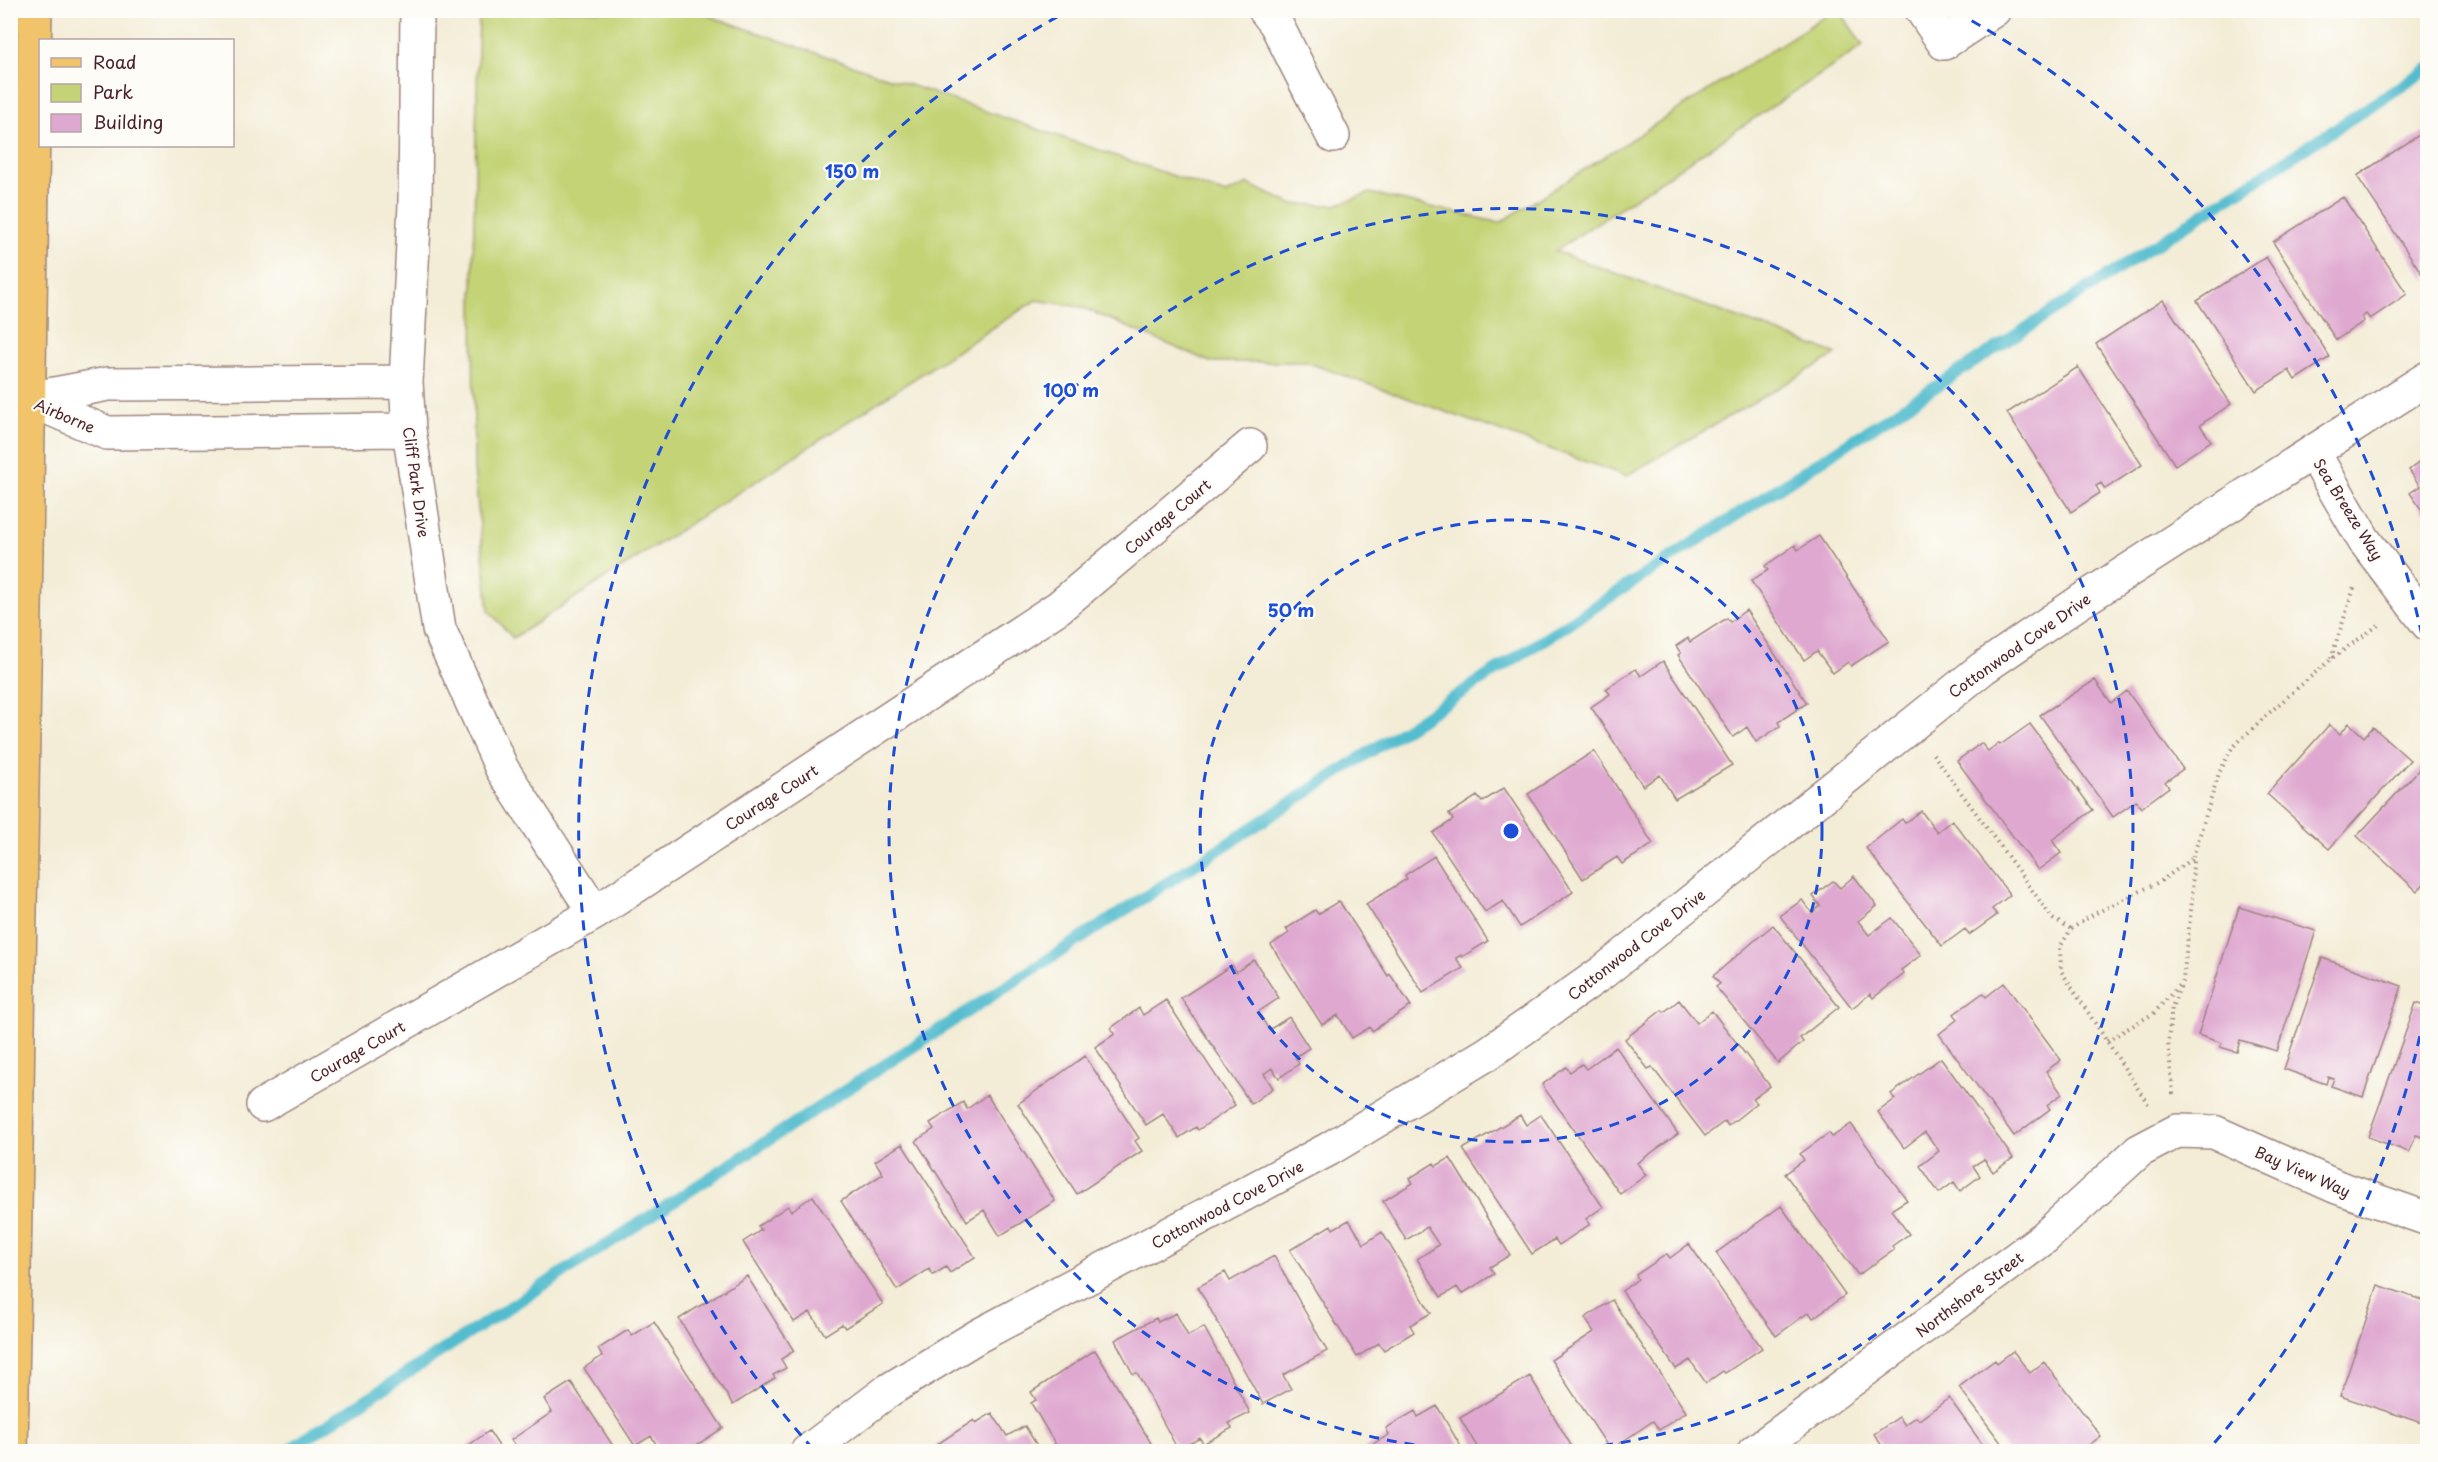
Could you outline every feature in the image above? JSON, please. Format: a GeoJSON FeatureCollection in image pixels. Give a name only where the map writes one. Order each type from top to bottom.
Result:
{"type":"FeatureCollection","features":[{"type":"Feature","properties":{"kind":"main road"},"geometry":{"type":"LineString","coordinates":[[11,1452],[35,10]]}},
{"type":"Feature","properties":{"kind":"street","name":"Cliff Park Drive"},"geometry":{"type":"LineString","coordinates":[[417,10],[415,205],[406,382],[409,430],[439,629],[502,769],[595,913]]}},
{"type":"Feature","properties":{"kind":"street"},"geometry":{"type":"LineString","coordinates":[[1265,10],[1276,24],[1333,136]]}},
{"type":"Feature","properties":{"kind":"street"},"geometry":{"type":"LineString","coordinates":[[1922,10],[1944,43],[1994,10]]}},
{"type":"Feature","properties":{"kind":"street","name":"Cottonwood Cove Drive"},"geometry":{"type":"LineString","coordinates":[[807,1452],[889,1390],[978,1336],[1329,1149],[1487,1054],[1603,972],[1983,668],[2080,601],[2427,378]]}},
{"type":"Feature","properties":{"kind":"street","name":"Airborne"},"geometry":{"type":"LineString","coordinates":[[28,399],[108,384],[406,382]]}},
{"type":"Feature","properties":{"kind":"street","name":"Airborne"},"geometry":{"type":"LineString","coordinates":[[28,399],[107,433],[409,430]]}},
{"type":"Feature","properties":{"kind":"street","name":"Courage Court"},"geometry":{"type":"LineString","coordinates":[[263,1105],[595,913],[1059,607],[1250,446]]}},
{"type":"Feature","properties":{"kind":"street","name":"Sea Breeze Way"},"geometry":{"type":"LineString","coordinates":[[2313,452],[2364,540],[2420,614]]}},
{"type":"Feature","properties":{"kind":"street","name":"Bay View Way"},"geometry":{"type":"LineString","coordinates":[[2172,1134],[2214,1132],[2337,1187],[2427,1219]]}},
{"type":"Feature","properties":{"kind":"street","name":"Northshore Street"},"geometry":{"type":"LineString","coordinates":[[1754,1452],[2044,1238],[2139,1150],[2172,1134]]}},
{"type":"Feature","properties":{"kind":"path"},"geometry":{"type":"LineString","coordinates":[[2331,659],[2352,591],[2379,558]]}},
{"type":"Feature","properties":{"kind":"path"},"geometry":{"type":"LineString","coordinates":[[2172,1134],[2168,1041],[2172,1007],[2183,981],[2192,901],[2193,857],[2219,773],[2232,748],[2331,659],[2420,614]]}},
{"type":"Feature","properties":{"kind":"path"},"geometry":{"type":"LineString","coordinates":[[1911,725],[2053,919],[2071,929]]}},
{"type":"Feature","properties":{"kind":"path"},"geometry":{"type":"LineString","coordinates":[[2172,1134],[2061,971],[2060,947],[2071,929],[2094,914],[2161,881],[2193,857]]}},
{"type":"Feature","properties":{"kind":"path"},"geometry":{"type":"LineString","coordinates":[[2108,1041],[2154,1013],[2183,981]]}},
{"type":"Feature","properties":{"kind":"green space"},"geometry":{"type":"Polygon","coordinates":[[[479,11],[695,11],[1226,194],[1248,184],[1291,204],[1336,205],[1370,193],[1500,223],[1833,11],[1840,11],[1863,46],[1555,251],[1837,354],[1626,476],[1306,362],[1210,362],[1081,307],[1036,300],[513,638],[489,611],[474,469],[473,265],[479,11]]]}},
{"type":"Feature","properties":{"kind":"building"},"geometry":{"type":"Polygon","coordinates":[[[2425,131],[2428,134],[2426,280],[2357,176],[2425,131]]]}},
{"type":"Feature","properties":{"kind":"building"},"geometry":{"type":"Polygon","coordinates":[[[2343,197],[2407,294],[2370,319],[2366,314],[2362,317],[2364,321],[2336,340],[2273,242],[2343,197]]]}},
{"type":"Feature","properties":{"kind":"building"},"geometry":{"type":"Polygon","coordinates":[[[2266,257],[2330,357],[2295,380],[2289,370],[2256,391],[2197,301],[2266,257]]]}},
{"type":"Feature","properties":{"kind":"building"},"geometry":{"type":"Polygon","coordinates":[[[2163,300],[2231,404],[2200,425],[2211,441],[2175,465],[2096,344],[2163,300]]]}},
{"type":"Feature","properties":{"kind":"building"},"geometry":{"type":"Polygon","coordinates":[[[2078,367],[2142,465],[2105,489],[2101,483],[2096,486],[2100,493],[2071,512],[2007,413],[2078,367]]]}},
{"type":"Feature","properties":{"kind":"building"},"geometry":{"type":"Polygon","coordinates":[[[2428,456],[2428,509],[2423,512],[2410,493],[2420,486],[2409,470],[2428,456]]]}},
{"type":"Feature","properties":{"kind":"building"},"geometry":{"type":"Polygon","coordinates":[[[1819,536],[1889,641],[1851,666],[1848,662],[1833,673],[1817,651],[1804,660],[1751,581],[1768,570],[1765,566],[1795,545],[1798,550],[1819,536]]]}},
{"type":"Feature","properties":{"kind":"building"},"geometry":{"type":"Polygon","coordinates":[[[1746,610],[1807,703],[1778,722],[1780,726],[1756,742],[1747,727],[1733,737],[1678,655],[1681,653],[1676,646],[1688,638],[1690,642],[1727,618],[1730,622],[1746,610]]]}},
{"type":"Feature","properties":{"kind":"building"},"geometry":{"type":"Polygon","coordinates":[[[1663,661],[1732,765],[1675,799],[1660,775],[1643,786],[1591,707],[1610,694],[1606,689],[1636,669],[1641,676],[1663,661]]]}},
{"type":"Feature","properties":{"kind":"building"},"geometry":{"type":"Polygon","coordinates":[[[2095,680],[2111,703],[2127,691],[2183,769],[2165,782],[2169,787],[2141,808],[2136,801],[2113,817],[2040,715],[2095,680]]]}},
{"type":"Feature","properties":{"kind":"building"},"geometry":{"type":"Polygon","coordinates":[[[2349,723],[2364,737],[2373,727],[2410,760],[2329,849],[2267,794],[2329,725],[2340,734],[2349,723]]]}},
{"type":"Feature","properties":{"kind":"building"},"geometry":{"type":"Polygon","coordinates":[[[2030,724],[2093,810],[2052,840],[2061,853],[2038,870],[1957,761],[1981,743],[1988,751],[2030,724]]]}},
{"type":"Feature","properties":{"kind":"building"},"geometry":{"type":"Polygon","coordinates":[[[1594,751],[1653,844],[1622,864],[1617,857],[1583,879],[1528,794],[1594,751]]]}},
{"type":"Feature","properties":{"kind":"building"},"geometry":{"type":"Polygon","coordinates":[[[2428,760],[2428,880],[2417,891],[2357,836],[2428,760]]]}},
{"type":"Feature","properties":{"kind":"building"},"geometry":{"type":"Polygon","coordinates":[[[1504,788],[1573,892],[1520,927],[1503,901],[1485,912],[1433,833],[1453,820],[1449,814],[1477,796],[1482,802],[1504,788]]]}},
{"type":"Feature","properties":{"kind":"building"},"geometry":{"type":"Polygon","coordinates":[[[1921,811],[1937,832],[1952,820],[2010,895],[1992,909],[1997,915],[1969,935],[1965,929],[1942,946],[1866,848],[1902,819],[1905,823],[1921,811]]]}},
{"type":"Feature","properties":{"kind":"building"},"geometry":{"type":"Polygon","coordinates":[[[1434,856],[1488,941],[1462,957],[1461,955],[1456,958],[1463,968],[1423,993],[1366,904],[1407,879],[1405,875],[1434,856]]]}},
{"type":"Feature","properties":{"kind":"building"},"geometry":{"type":"Polygon","coordinates":[[[1854,876],[1877,906],[1858,921],[1869,935],[1892,918],[1921,955],[1901,970],[1904,974],[1873,998],[1870,994],[1852,1008],[1780,916],[1802,900],[1812,913],[1820,906],[1813,896],[1833,881],[1840,888],[1854,876]]]}},
{"type":"Feature","properties":{"kind":"building"},"geometry":{"type":"Polygon","coordinates":[[[1339,901],[1388,976],[1390,974],[1411,1006],[1372,1031],[1370,1027],[1352,1038],[1338,1015],[1322,1025],[1271,945],[1289,933],[1286,929],[1315,910],[1318,914],[1339,901]]]}},
{"type":"Feature","properties":{"kind":"building"},"geometry":{"type":"Polygon","coordinates":[[[2239,907],[2316,931],[2277,1051],[2240,1040],[2237,1052],[2220,1047],[2222,1043],[2198,1035],[2239,907]]]}},
{"type":"Feature","properties":{"kind":"building"},"geometry":{"type":"Polygon","coordinates":[[[1773,925],[1839,1007],[1800,1038],[1803,1042],[1778,1063],[1716,987],[1720,984],[1713,976],[1773,925]]]}},
{"type":"Feature","properties":{"kind":"building"},"geometry":{"type":"Polygon","coordinates":[[[2322,958],[2402,986],[2363,1097],[2331,1086],[2334,1079],[2328,1077],[2326,1084],[2284,1069],[2322,958]]]}},
{"type":"Feature","properties":{"kind":"building"},"geometry":{"type":"Polygon","coordinates":[[[1254,960],[1279,998],[1258,1012],[1269,1030],[1289,1017],[1309,1048],[1295,1057],[1299,1064],[1279,1078],[1272,1068],[1264,1074],[1273,1088],[1251,1104],[1181,998],[1232,965],[1236,972],[1254,960]]]}},
{"type":"Feature","properties":{"kind":"building"},"geometry":{"type":"Polygon","coordinates":[[[2004,983],[2061,1060],[2046,1071],[2062,1094],[2047,1105],[2050,1109],[2014,1136],[1939,1034],[1958,1019],[1954,1014],[1983,993],[1986,997],[2004,983]]]}},
{"type":"Feature","properties":{"kind":"building"},"geometry":{"type":"Polygon","coordinates":[[[1166,1000],[1235,1105],[1198,1130],[1196,1127],[1179,1138],[1163,1114],[1146,1125],[1095,1047],[1115,1034],[1111,1028],[1139,1008],[1143,1015],[1166,1000]]]}},
{"type":"Feature","properties":{"kind":"building"},"geometry":{"type":"Polygon","coordinates":[[[1679,1000],[1697,1023],[1712,1011],[1770,1086],[1753,1099],[1757,1103],[1728,1126],[1725,1121],[1705,1136],[1652,1067],[1648,1069],[1625,1039],[1662,1010],[1664,1012],[1679,1000]]]}},
{"type":"Feature","properties":{"kind":"building"},"geometry":{"type":"Polygon","coordinates":[[[2416,1003],[2428,1007],[2428,1139],[2416,1135],[2409,1152],[2368,1137],[2416,1003]]]}},
{"type":"Feature","properties":{"kind":"building"},"geometry":{"type":"Polygon","coordinates":[[[1616,1047],[1678,1134],[1637,1163],[1646,1175],[1620,1194],[1542,1085],[1566,1067],[1570,1072],[1582,1064],[1586,1069],[1616,1047]]]}},
{"type":"Feature","properties":{"kind":"building"},"geometry":{"type":"Polygon","coordinates":[[[1085,1056],[1139,1138],[1135,1141],[1142,1151],[1077,1194],[1018,1104],[1085,1056]]]}},
{"type":"Feature","properties":{"kind":"building"},"geometry":{"type":"Polygon","coordinates":[[[1941,1058],[2013,1158],[1993,1172],[1984,1159],[1973,1166],[1980,1176],[1960,1191],[1954,1182],[1939,1193],[1920,1166],[1939,1151],[1925,1132],[1904,1148],[1878,1112],[1895,1099],[1891,1094],[1941,1058]]]}},
{"type":"Feature","properties":{"kind":"building"},"geometry":{"type":"Polygon","coordinates":[[[987,1095],[1055,1201],[1000,1236],[984,1210],[967,1221],[916,1141],[934,1129],[930,1123],[963,1102],[967,1109],[987,1095]]]}},
{"type":"Feature","properties":{"kind":"building"},"geometry":{"type":"Polygon","coordinates":[[[1520,1115],[1526,1125],[1541,1115],[1603,1207],[1586,1219],[1590,1224],[1559,1245],[1555,1239],[1532,1254],[1463,1149],[1520,1115]]]}},
{"type":"Feature","properties":{"kind":"building"},"geometry":{"type":"Polygon","coordinates":[[[1851,1124],[1907,1200],[1891,1210],[1909,1234],[1892,1246],[1894,1250],[1858,1275],[1785,1174],[1804,1160],[1800,1154],[1829,1133],[1832,1137],[1851,1124]]]}},
{"type":"Feature","properties":{"kind":"building"},"geometry":{"type":"Polygon","coordinates":[[[902,1144],[975,1257],[950,1273],[946,1267],[933,1275],[929,1269],[897,1290],[841,1201],[883,1174],[875,1161],[902,1144]]]}},
{"type":"Feature","properties":{"kind":"building"},"geometry":{"type":"Polygon","coordinates":[[[1450,1158],[1510,1255],[1490,1267],[1494,1274],[1462,1294],[1457,1287],[1441,1297],[1417,1259],[1439,1245],[1427,1227],[1406,1240],[1383,1201],[1413,1183],[1410,1178],[1434,1163],[1436,1166],[1450,1158]]]}},
{"type":"Feature","properties":{"kind":"building"},"geometry":{"type":"Polygon","coordinates":[[[813,1196],[883,1304],[845,1328],[842,1324],[825,1335],[810,1312],[794,1322],[743,1242],[761,1230],[758,1226],[788,1206],[791,1211],[813,1196]]]}},
{"type":"Feature","properties":{"kind":"building"},"geometry":{"type":"Polygon","coordinates":[[[1781,1206],[1845,1295],[1813,1318],[1809,1312],[1776,1336],[1716,1253],[1781,1206]]]}},
{"type":"Feature","properties":{"kind":"building"},"geometry":{"type":"Polygon","coordinates":[[[1349,1220],[1364,1244],[1382,1232],[1431,1313],[1410,1325],[1414,1332],[1384,1350],[1379,1343],[1357,1357],[1290,1250],[1331,1225],[1333,1229],[1349,1220]]]}},
{"type":"Feature","properties":{"kind":"building"},"geometry":{"type":"Polygon","coordinates":[[[1689,1244],[1762,1348],[1706,1383],[1690,1360],[1676,1369],[1622,1291],[1638,1279],[1636,1275],[1667,1254],[1670,1258],[1689,1244]]]}},
{"type":"Feature","properties":{"kind":"building"},"geometry":{"type":"Polygon","coordinates":[[[1274,1256],[1327,1351],[1283,1375],[1291,1389],[1263,1404],[1198,1287],[1225,1272],[1230,1281],[1274,1256]]]}},
{"type":"Feature","properties":{"kind":"building"},"geometry":{"type":"Polygon","coordinates":[[[747,1276],[794,1351],[781,1359],[786,1368],[773,1375],[775,1378],[733,1405],[679,1319],[747,1276]]]}},
{"type":"Feature","properties":{"kind":"building"},"geometry":{"type":"Polygon","coordinates":[[[2378,1285],[2428,1302],[2428,1406],[2422,1423],[2340,1396],[2378,1285]]]}},
{"type":"Feature","properties":{"kind":"building"},"geometry":{"type":"Polygon","coordinates":[[[1612,1300],[1686,1412],[1659,1430],[1653,1421],[1610,1450],[1551,1360],[1594,1332],[1585,1318],[1612,1300]]]}},
{"type":"Feature","properties":{"kind":"building"},"geometry":{"type":"Polygon","coordinates":[[[1176,1313],[1188,1336],[1204,1327],[1250,1413],[1229,1423],[1232,1428],[1203,1444],[1200,1438],[1178,1450],[1137,1373],[1133,1374],[1115,1340],[1156,1318],[1158,1322],[1176,1313]]]}},
{"type":"Feature","properties":{"kind":"building"},"geometry":{"type":"Polygon","coordinates":[[[654,1322],[723,1428],[686,1452],[684,1449],[680,1452],[661,1452],[651,1436],[635,1446],[584,1368],[602,1356],[598,1349],[628,1330],[632,1336],[654,1322]]]}},
{"type":"Feature","properties":{"kind":"building"},"geometry":{"type":"Polygon","coordinates":[[[1095,1350],[1151,1443],[1137,1452],[1060,1452],[1031,1403],[1036,1400],[1031,1392],[1095,1350]]]}},
{"type":"Feature","properties":{"kind":"building"},"geometry":{"type":"Polygon","coordinates":[[[2013,1351],[2030,1373],[2044,1362],[2101,1436],[2084,1449],[2086,1452],[2008,1452],[1959,1387],[1995,1360],[1997,1363],[2013,1351]]]}},
{"type":"Feature","properties":{"kind":"building"},"geometry":{"type":"Polygon","coordinates":[[[1530,1376],[1575,1452],[1480,1452],[1460,1418],[1530,1376]]]}},
{"type":"Feature","properties":{"kind":"building"},"geometry":{"type":"Polygon","coordinates":[[[571,1382],[617,1452],[519,1452],[511,1440],[552,1412],[544,1399],[571,1382]]]}},
{"type":"Feature","properties":{"kind":"building"},"geometry":{"type":"Polygon","coordinates":[[[1949,1398],[1988,1452],[1886,1452],[1874,1434],[1899,1417],[1905,1425],[1916,1417],[1919,1420],[1949,1398]]]}},
{"type":"Feature","properties":{"kind":"building"},"geometry":{"type":"Polygon","coordinates":[[[1437,1406],[1464,1452],[1367,1452],[1365,1448],[1389,1435],[1386,1428],[1415,1411],[1418,1417],[1437,1406]]]}},
{"type":"Feature","properties":{"kind":"building"},"geometry":{"type":"Polygon","coordinates":[[[992,1413],[1007,1436],[1025,1426],[1041,1452],[940,1452],[936,1445],[974,1420],[976,1423],[992,1413]]]}},
{"type":"Feature","properties":{"kind":"building"},"geometry":{"type":"Polygon","coordinates":[[[489,1431],[503,1452],[459,1452],[489,1431]]]}},
{"type":"Feature","properties":{"kind":"waterway"},"geometry":{"type":"LineString","coordinates":[[285,1452],[2428,69]]}}]}
